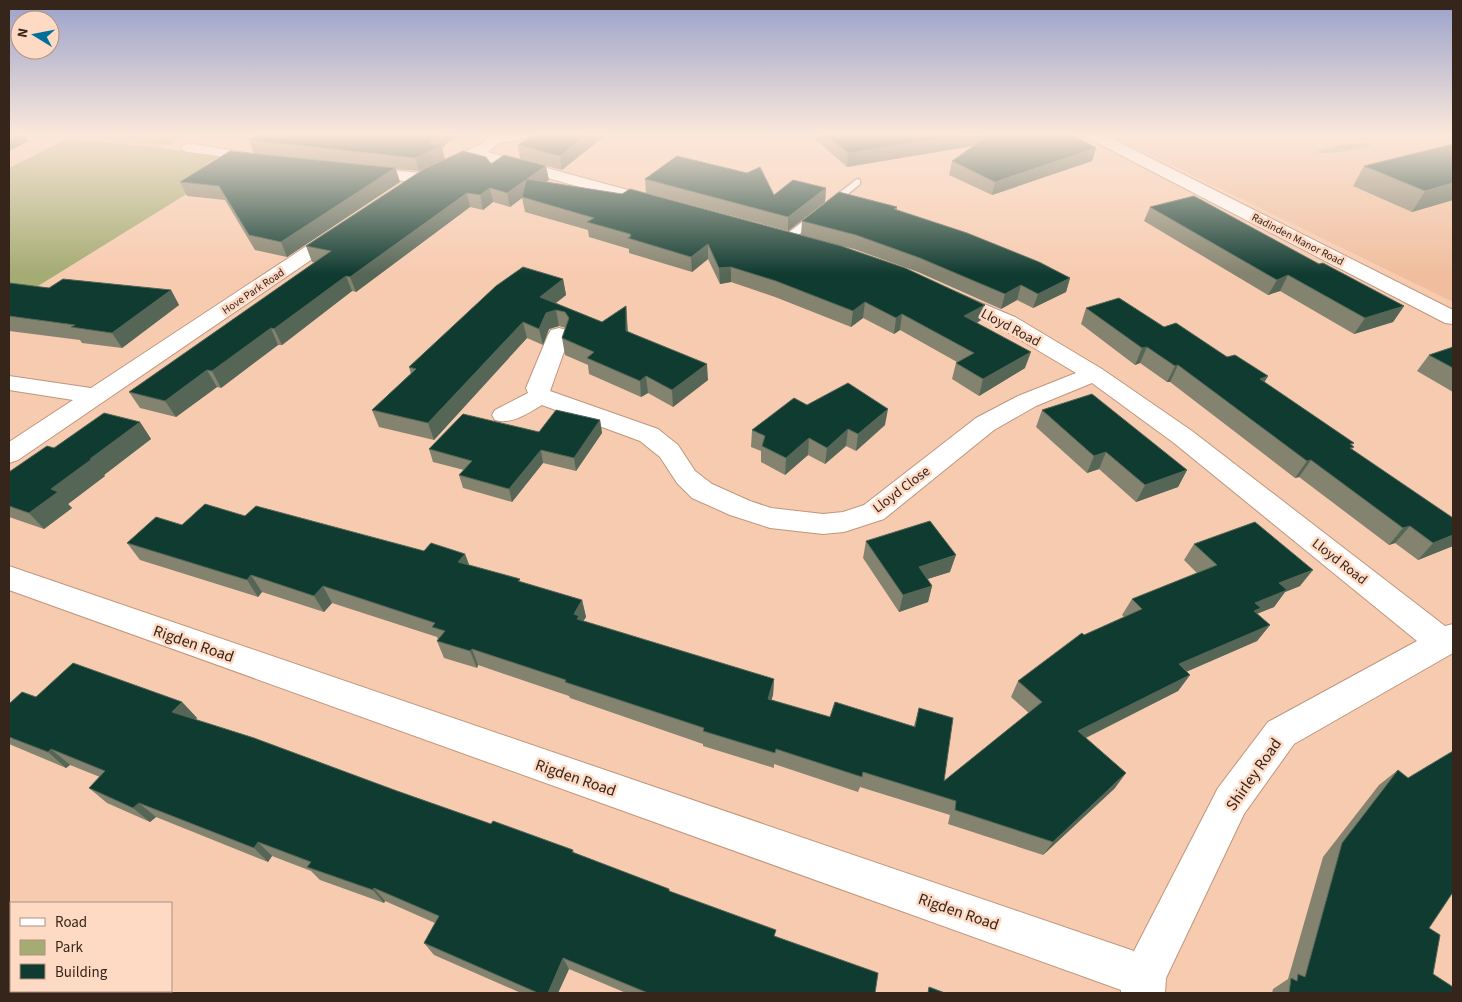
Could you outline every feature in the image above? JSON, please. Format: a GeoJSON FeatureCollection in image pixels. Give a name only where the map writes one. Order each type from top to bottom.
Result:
{"type":"FeatureCollection","features":[{"type":"Feature","properties":{"kind":"street"},"geometry":{"type":"LineString","coordinates":[[397,194],[421,180]]}},
{"type":"Feature","properties":{"kind":"street"},"geometry":{"type":"LineString","coordinates":[[571,180],[684,211]]}},
{"type":"Feature","properties":{"kind":"street","name":"Radinden Manor Road"},"geometry":{"type":"LineString","coordinates":[[1181,180],[1453,318]]}},
{"type":"Feature","properties":{"kind":"street","name":"Hove Park Road"},"geometry":{"type":"LineString","coordinates":[[9,454],[356,222]]}},
{"type":"Feature","properties":{"kind":"street"},"geometry":{"type":"LineString","coordinates":[[778,237],[813,246]]}},
{"type":"Feature","properties":{"kind":"street","name":"Lloyd Road"},"geometry":{"type":"LineString","coordinates":[[927,286],[1007,322],[1094,374],[1183,437],[1448,640]]}},
{"type":"Feature","properties":{"kind":"street"},"geometry":{"type":"LineString","coordinates":[[504,415],[541,396],[538,388],[559,335]]}},
{"type":"Feature","properties":{"kind":"street","name":"Lloyd Close"},"geometry":{"type":"LineString","coordinates":[[541,396],[649,435],[669,451],[686,478],[702,491],[740,508],[770,518],[823,524],[844,522],[874,512],[985,424],[1027,401],[1094,374]]}},
{"type":"Feature","properties":{"kind":"street"},"geometry":{"type":"LineString","coordinates":[[9,383],[96,396]]}},
{"type":"Feature","properties":{"kind":"street","name":"Rigden Road"},"geometry":{"type":"LineString","coordinates":[[9,578],[1143,985]]}},
{"type":"Feature","properties":{"kind":"street","name":"Shirley Road"},"geometry":{"type":"LineString","coordinates":[[1143,985],[1231,801],[1280,734],[1448,640]]}},
{"type":"Feature","properties":{"kind":"lane"},"geometry":{"type":"LineString","coordinates":[[778,237],[857,182]]}},
{"type":"Feature","properties":{"kind":"shaded area"},"geometry":{"type":"Polygon","coordinates":[[[1202,180],[1453,180],[1453,302],[1202,180]]]}},
{"type":"Feature","properties":{"kind":"green space"},"geometry":{"type":"Polygon","coordinates":[[[9,180],[210,180],[9,304],[9,180]]]}},
{"type":"Feature","properties":{"kind":"building"},"geometry":{"type":"Polygon","coordinates":[[[184,180],[377,180],[281,242],[249,235],[219,186],[180,182],[184,180]]]}},
{"type":"Feature","properties":{"kind":"building"},"geometry":{"type":"Polygon","coordinates":[[[408,180],[532,180],[622,194],[630,189],[841,246],[905,268],[985,305],[964,316],[1031,352],[983,379],[956,363],[974,353],[902,314],[896,318],[865,302],[853,311],[776,281],[731,267],[719,268],[708,244],[691,257],[628,238],[631,236],[630,234],[587,222],[594,218],[522,197],[526,180],[507,193],[490,188],[480,195],[467,193],[350,277],[346,276],[274,329],[271,328],[212,371],[207,370],[165,401],[129,392],[331,251],[306,246],[408,180]]]}},
{"type":"Feature","properties":{"kind":"building"},"geometry":{"type":"Polygon","coordinates":[[[648,180],[766,180],[774,195],[793,180],[826,188],[788,217],[648,180]]]}},
{"type":"Feature","properties":{"kind":"building"},"geometry":{"type":"Polygon","coordinates":[[[1398,180],[1453,180],[1453,183],[1425,191],[1398,180]]]}},
{"type":"Feature","properties":{"kind":"building"},"geometry":{"type":"Polygon","coordinates":[[[839,192],[897,207],[894,209],[967,233],[1039,262],[1070,278],[1038,294],[1021,285],[1005,294],[920,258],[856,235],[802,221],[839,192]]]}},
{"type":"Feature","properties":{"kind":"building"},"geometry":{"type":"Polygon","coordinates":[[[1194,196],[1319,264],[1323,263],[1404,306],[1365,318],[1288,275],[1277,280],[1150,207],[1194,196]]]}},
{"type":"Feature","properties":{"kind":"building"},"geometry":{"type":"Polygon","coordinates":[[[523,267],[563,279],[540,297],[602,322],[626,306],[626,331],[707,364],[672,390],[646,376],[640,381],[587,358],[594,352],[562,338],[569,318],[565,312],[556,310],[546,313],[539,329],[523,322],[428,423],[372,410],[416,369],[409,367],[496,286],[523,267]]]}},
{"type":"Feature","properties":{"kind":"building"},"geometry":{"type":"Polygon","coordinates":[[[63,279],[171,290],[112,333],[71,327],[75,325],[9,316],[10,283],[49,288],[63,279]]]}},
{"type":"Feature","properties":{"kind":"building"},"geometry":{"type":"Polygon","coordinates":[[[1119,298],[1164,327],[1176,323],[1227,357],[1235,355],[1268,376],[1260,379],[1354,443],[1350,444],[1354,447],[1350,448],[1453,518],[1453,535],[1433,543],[1410,526],[1403,528],[1311,460],[1307,461],[1178,365],[1175,366],[1147,347],[1142,348],[1086,308],[1119,298]]]}},
{"type":"Feature","properties":{"kind":"building"},"geometry":{"type":"Polygon","coordinates":[[[1453,347],[1453,368],[1429,355],[1453,347]]]}},
{"type":"Feature","properties":{"kind":"building"},"geometry":{"type":"Polygon","coordinates":[[[848,383],[888,409],[858,434],[848,429],[827,448],[809,438],[786,458],[762,446],[765,436],[752,430],[794,398],[807,405],[848,383]]]}},
{"type":"Feature","properties":{"kind":"building"},"geometry":{"type":"Polygon","coordinates":[[[1092,394],[1187,470],[1145,485],[1106,452],[1094,456],[1042,410],[1092,394]]]}},
{"type":"Feature","properties":{"kind":"building"},"geometry":{"type":"Polygon","coordinates":[[[556,410],[600,420],[574,458],[541,450],[509,489],[459,475],[472,461],[429,449],[463,414],[539,432],[556,410]]]}},
{"type":"Feature","properties":{"kind":"building"},"geometry":{"type":"Polygon","coordinates":[[[104,413],[140,422],[51,489],[58,492],[29,513],[9,506],[9,472],[47,446],[54,448],[104,413]]]}},
{"type":"Feature","properties":{"kind":"building"},"geometry":{"type":"Polygon","coordinates":[[[205,504],[245,516],[256,506],[424,551],[431,543],[465,554],[458,562],[520,579],[518,581],[582,600],[574,614],[579,616],[577,619],[774,679],[768,699],[830,717],[835,702],[915,727],[919,708],[953,718],[944,781],[1042,702],[1018,681],[1082,633],[1084,635],[1142,609],[1132,599],[1217,565],[1194,544],[1255,522],[1313,570],[1279,583],[1287,590],[1255,603],[1261,608],[1254,611],[1270,625],[1179,664],[1190,675],[1078,731],[1126,773],[1053,842],[955,810],[956,801],[863,772],[862,777],[776,749],[775,753],[703,731],[704,728],[565,682],[566,680],[472,649],[470,651],[437,641],[445,631],[432,627],[435,623],[323,586],[314,596],[251,575],[247,580],[127,543],[156,517],[182,525],[205,504]]]}},
{"type":"Feature","properties":{"kind":"building"},"geometry":{"type":"Polygon","coordinates":[[[930,521],[956,555],[919,567],[932,586],[903,595],[866,541],[930,521]]]}},
{"type":"Feature","properties":{"kind":"building"},"geometry":{"type":"Polygon","coordinates":[[[73,663],[182,702],[172,712],[254,738],[491,824],[493,821],[573,850],[572,852],[669,889],[669,891],[776,930],[774,936],[878,973],[875,993],[648,993],[563,958],[548,993],[538,993],[424,943],[439,916],[374,888],[373,890],[307,867],[311,862],[258,842],[254,848],[139,803],[133,808],[89,788],[105,771],[51,749],[48,752],[9,737],[9,704],[22,692],[36,697],[73,663]]]}},
{"type":"Feature","properties":{"kind":"building"},"geometry":{"type":"Polygon","coordinates":[[[1453,751],[1453,892],[1429,928],[1440,935],[1433,974],[1453,987],[1453,993],[1289,993],[1291,978],[1297,981],[1298,974],[1305,977],[1342,843],[1398,770],[1408,778],[1453,751]]]}},
{"type":"Feature","properties":{"kind":"building"},"geometry":{"type":"Polygon","coordinates":[[[929,987],[945,993],[928,993],[929,987]]]}}]}
